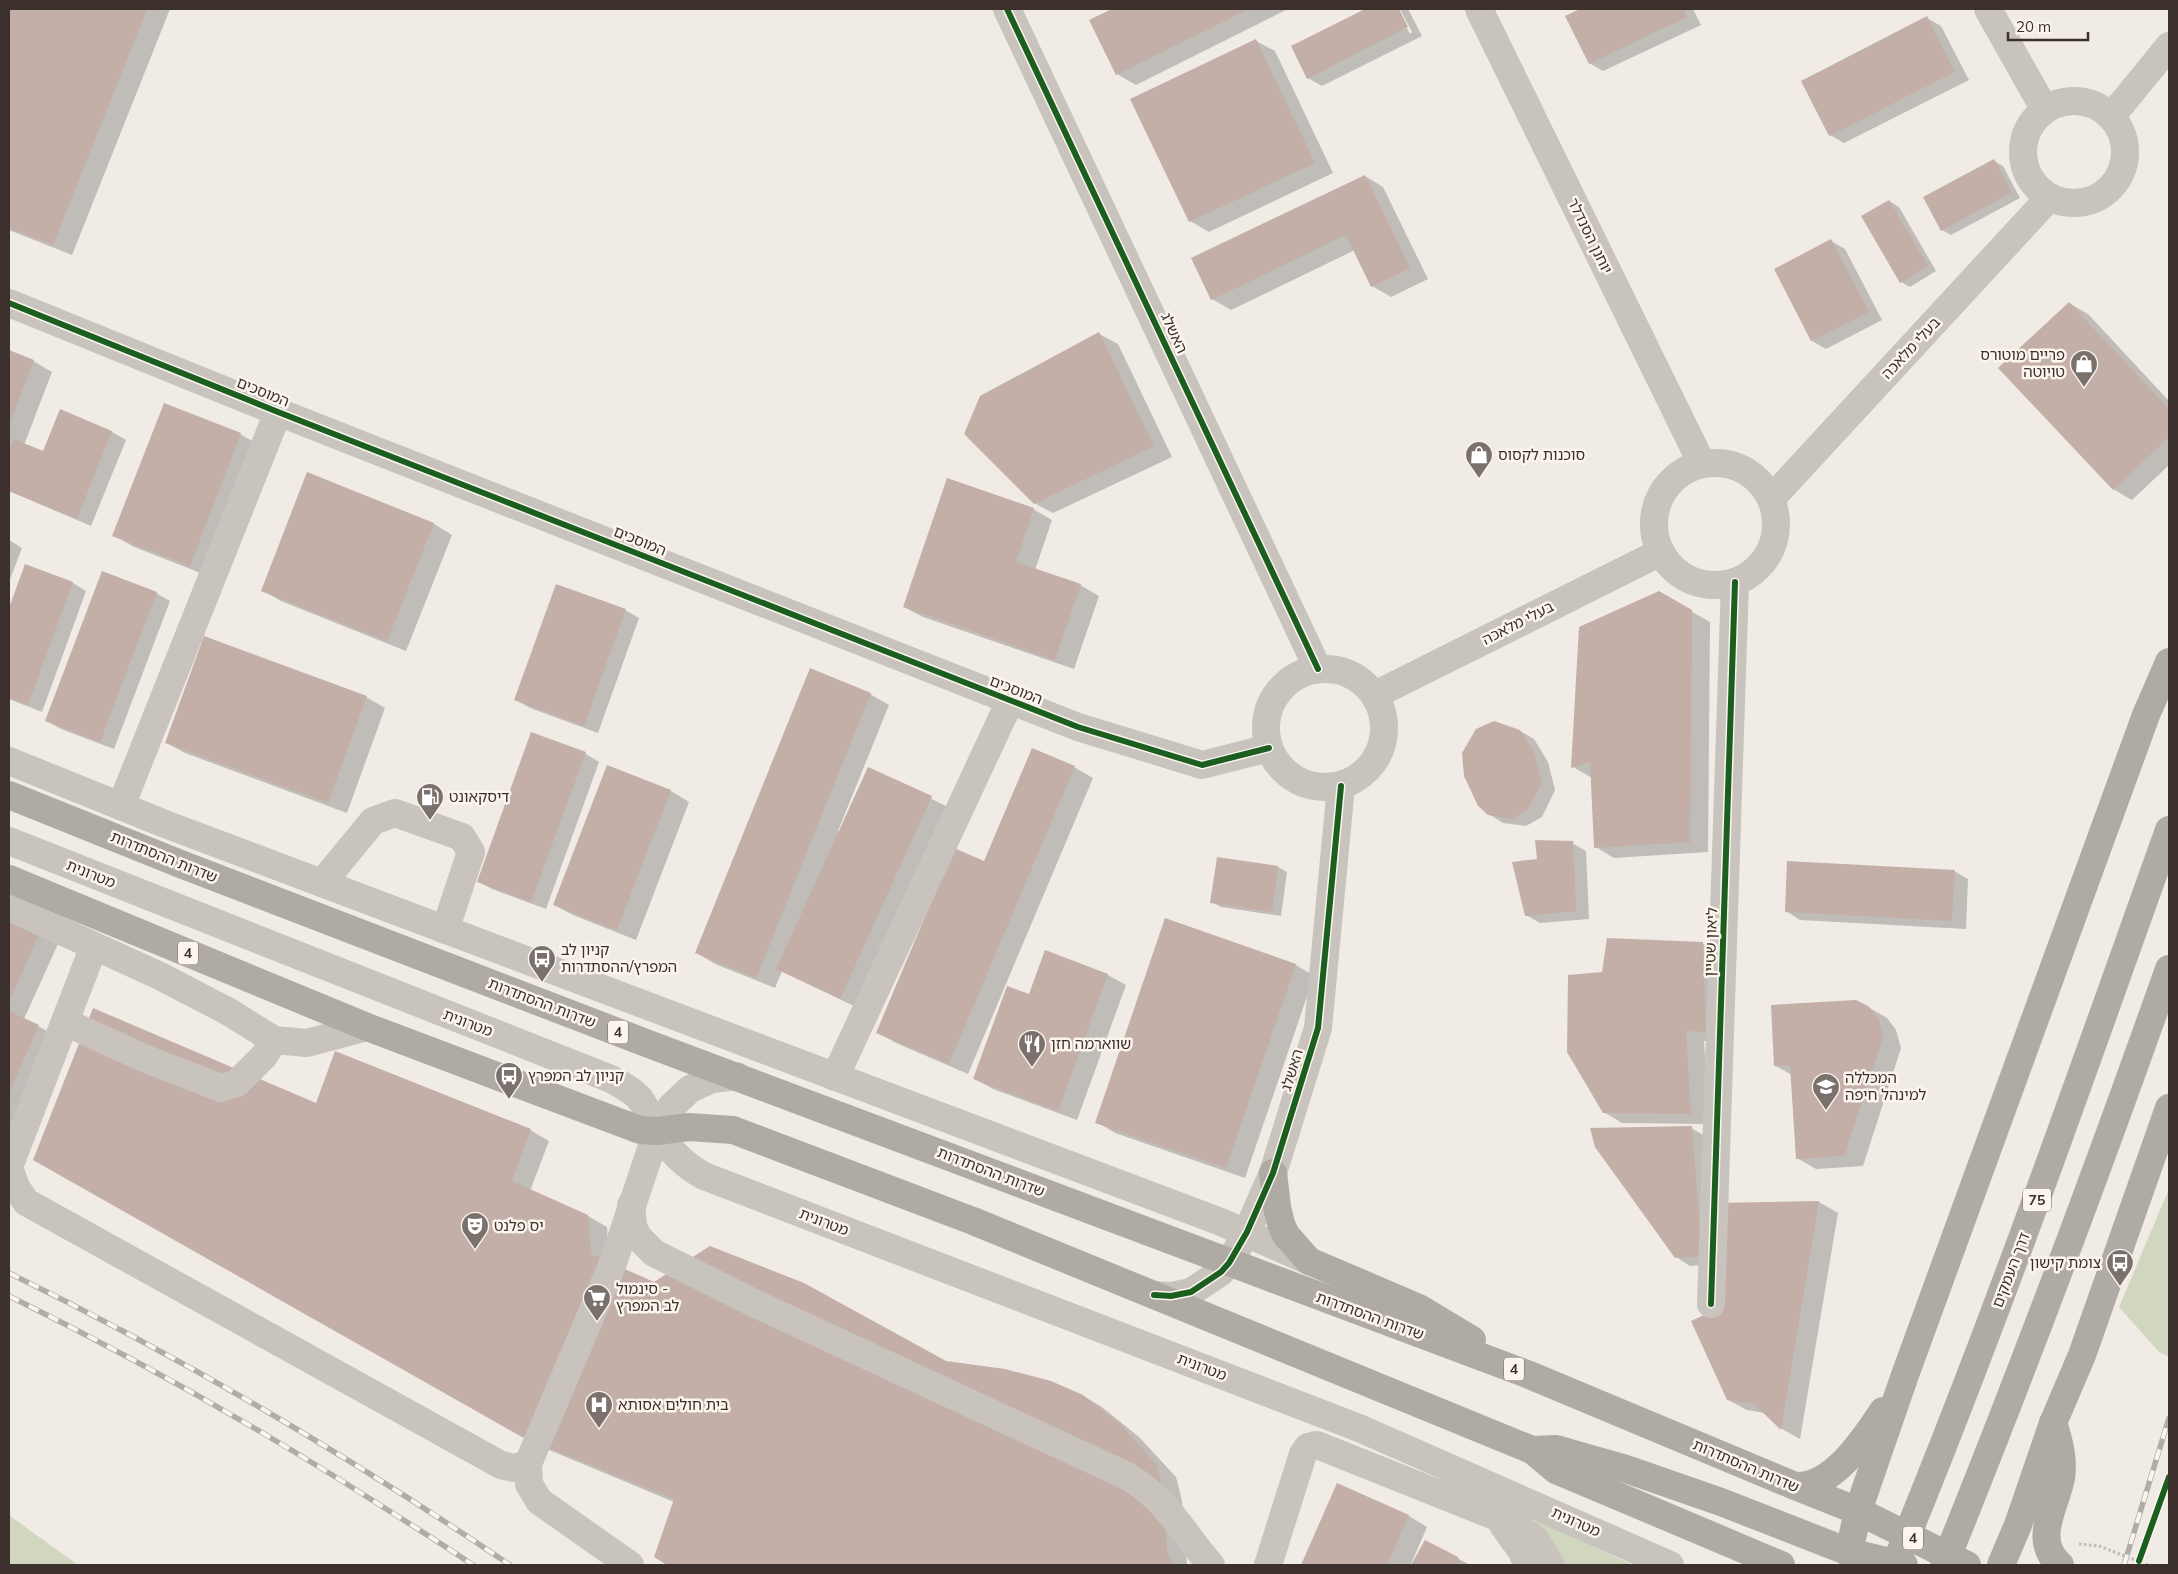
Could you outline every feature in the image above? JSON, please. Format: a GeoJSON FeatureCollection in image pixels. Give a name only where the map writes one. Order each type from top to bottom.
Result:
{"type":"FeatureCollection","features":[{"type":"Feature","properties":{"kind":"highway"},"geometry":{"type":"LineString","coordinates":[[1851,1561],[1858,1510],[1905,1375],[2146,714],[2169,662]]}},
{"type":"Feature","properties":{"kind":"highway","name":"שדרות ההסתדרות"},"geometry":{"type":"LineString","coordinates":[[9,795],[178,863],[1228,1263],[1527,1374],[1795,1486],[1858,1510],[1967,1565]]}},
{"type":"Feature","properties":{"kind":"highway","name":"דרך העמקים"},"geometry":{"type":"LineString","coordinates":[[1895,1565],[1942,1450],[2044,1183],[2169,830]]}},
{"type":"Feature","properties":{"kind":"highway","name":"4"},"geometry":{"type":"LineString","coordinates":[[9,879],[367,1027],[640,1130],[657,1131],[689,1127],[733,1130],[973,1221],[1532,1450],[1556,1470],[1781,1565]]}},
{"type":"Feature","properties":{"kind":"highway"},"geometry":{"type":"LineString","coordinates":[[1944,1565],[1994,1444],[2088,1198],[2169,969]]}},
{"type":"Feature","properties":{"kind":"highway"},"geometry":{"type":"LineString","coordinates":[[2001,1565],[2082,1355],[2169,1108]]}},
{"type":"Feature","properties":{"kind":"highway"},"geometry":{"type":"LineString","coordinates":[[1274,1173],[1277,1207],[1282,1224],[1291,1241],[1309,1261],[1419,1308],[1527,1374]]}},
{"type":"Feature","properties":{"kind":"highway"},"geometry":{"type":"LineString","coordinates":[[1795,1486],[1805,1486],[1817,1482],[1845,1461],[1882,1413],[1905,1375]]}},
{"type":"Feature","properties":{"kind":"highway"},"geometry":{"type":"LineString","coordinates":[[2054,1424],[2060,1449],[2061,1476],[2045,1538],[2048,1552],[2060,1565]]}},
{"type":"Feature","properties":{"kind":"highway"},"geometry":{"type":"LineString","coordinates":[[1532,1450],[1556,1449],[1722,1502],[1851,1561],[1904,1565]]}},
{"type":"Feature","properties":{"kind":"highway"},"geometry":{"type":"LineString","coordinates":[[1858,1510],[1878,1527],[1912,1565]]}},
{"type":"Feature","properties":{"kind":"highway"},"geometry":{"type":"LineString","coordinates":[[1671,1518],[1710,1547],[1730,1565]]}},
{"type":"Feature","properties":{"kind":"street","name":"האשלג"},"geometry":{"type":"LineString","coordinates":[[1007,9],[1318,669]]}},
{"type":"Feature","properties":{"kind":"street","name":"יוחנן הסנדלר"},"geometry":{"type":"LineString","coordinates":[[1478,9],[1702,464]]}},
{"type":"Feature","properties":{"kind":"street"},"geometry":{"type":"LineString","coordinates":[[1988,9],[2045,110]]}},
{"type":"Feature","properties":{"kind":"street"},"geometry":{"type":"LineString","coordinates":[[2111,117],[2169,46]]}},
{"type":"Feature","properties":{"kind":"street"},"geometry":{"type":"LineString","coordinates":[[2072,101],[2087,103],[2100,108],[2111,117],[2120,130],[2125,146],[2124,162],[2119,176],[2110,189],[2096,198],[2081,203],[2065,202],[2050,197],[2036,186],[2027,171],[2023,154],[2025,138],[2033,122],[2045,110],[2058,104],[2072,101]]}},
{"type":"Feature","properties":{"kind":"street","name":"בעלי מלאכה"},"geometry":{"type":"LineString","coordinates":[[1771,499],[2050,197]]}},
{"type":"Feature","properties":{"kind":"street","name":"המוסכים"},"geometry":{"type":"LineString","coordinates":[[9,303],[278,412],[1078,728],[1202,765],[1269,748]]}},
{"type":"Feature","properties":{"kind":"street"},"geometry":{"type":"LineString","coordinates":[[121,806],[278,412]]}},
{"type":"Feature","properties":{"kind":"street"},"geometry":{"type":"LineString","coordinates":[[1723,463],[1743,469],[1760,482],[1771,499],[1776,519],[1775,539],[1767,558],[1753,572],[1736,582],[1718,585],[1701,584],[1685,577],[1671,566],[1661,552],[1655,534],[1655,515],[1660,498],[1670,482],[1685,471],[1702,464],[1723,463]]}},
{"type":"Feature","properties":{"kind":"street","name":"בעלי מלאכה"},"geometry":{"type":"LineString","coordinates":[[1375,695],[1661,552]]}},
{"type":"Feature","properties":{"kind":"street","name":"ליאון שטיין"},"geometry":{"type":"LineString","coordinates":[[1711,1304],[1736,582]]}},
{"type":"Feature","properties":{"kind":"street"},"geometry":{"type":"LineString","coordinates":[[1318,669],[1334,669],[1350,674],[1364,682],[1375,695],[1383,712],[1385,730],[1381,749],[1372,766],[1358,778],[1341,786],[1324,788],[1306,785],[1290,777],[1278,764],[1269,748],[1265,731],[1267,713],[1274,697],[1285,683],[1300,674],[1318,669]]}},
{"type":"Feature","properties":{"kind":"street"},"geometry":{"type":"LineString","coordinates":[[835,1077],[1010,701]]}},
{"type":"Feature","properties":{"kind":"street"},"geometry":{"type":"LineString","coordinates":[[9,761],[165,824],[1247,1232],[1309,1261]]}},
{"type":"Feature","properties":{"kind":"street","name":"האשלג"},"geometry":{"type":"LineString","coordinates":[[1154,1295],[1171,1296],[1191,1292],[1221,1272],[1247,1232],[1274,1173],[1318,1028],[1341,786]]}},
{"type":"Feature","properties":{"kind":"street"},"geometry":{"type":"LineString","coordinates":[[322,883],[373,821],[396,813],[462,837],[471,852],[445,930]]}},
{"type":"Feature","properties":{"kind":"street"},"geometry":{"type":"LineString","coordinates":[[165,824],[178,863]]}},
{"type":"Feature","properties":{"kind":"street","name":"מטרונית"},"geometry":{"type":"LineString","coordinates":[[9,841],[612,1079],[629,1088],[640,1099],[657,1131],[678,1156],[691,1168],[704,1176],[1359,1428],[1670,1565]]}},
{"type":"Feature","properties":{"kind":"street"},"geometry":{"type":"LineString","coordinates":[[9,907],[160,976],[229,1012],[274,1040],[307,1043],[367,1027]]}},
{"type":"Feature","properties":{"kind":"street"},"geometry":{"type":"LineString","coordinates":[[94,946],[9,1167],[16,1187],[26,1202],[501,1465],[514,1468],[528,1464]]}},
{"type":"Feature","properties":{"kind":"street"},"geometry":{"type":"LineString","coordinates":[[66,1022],[155,1062],[221,1088],[237,1083],[264,1056],[274,1040]]}},
{"type":"Feature","properties":{"kind":"street"},"geometry":{"type":"LineString","coordinates":[[630,1565],[539,1501],[529,1484],[528,1464],[613,1263],[657,1131],[670,1107],[690,1089],[712,1078],[737,1076]]}},
{"type":"Feature","properties":{"kind":"street"},"geometry":{"type":"LineString","coordinates":[[631,1205],[633,1226],[643,1242],[654,1253],[683,1266],[686,1255],[692,1254],[745,1280],[754,1290],[756,1304],[1127,1476],[1143,1486],[1170,1511],[1211,1565]]}},
{"type":"Feature","properties":{"kind":"street"},"geometry":{"type":"LineString","coordinates":[[1268,1565],[1303,1454],[1312,1445],[1317,1445],[1493,1515],[1528,1533],[1542,1548],[1551,1565]]}},
{"type":"Feature","properties":{"kind":"street"},"geometry":{"type":"LineString","coordinates":[[1493,1515],[1517,1544],[1528,1565]]}},
{"type":"Feature","properties":{"kind":"path"},"geometry":{"type":"LineString","coordinates":[[2077,1544],[2099,1546],[2148,1565]]}},
{"type":"Feature","properties":{"kind":"path"},"geometry":{"type":"LineString","coordinates":[[2138,1562],[2142,1553]]}},
{"type":"Feature","properties":{"kind":"green space"},"geometry":{"type":"Polygon","coordinates":[[[2169,1189],[2169,1357],[2159,1352],[2119,1307],[2169,1189]]]}},
{"type":"Feature","properties":{"kind":"green space"},"geometry":{"type":"Polygon","coordinates":[[[10,1516],[78,1565],[9,1565],[10,1516]]]}},
{"type":"Feature","properties":{"kind":"green space"},"geometry":{"type":"Polygon","coordinates":[[[1532,1518],[1633,1565],[1562,1565],[1542,1529],[1532,1518]]]}},
{"type":"Feature","properties":{"kind":"building"},"geometry":{"type":"Polygon","coordinates":[[[9,9],[147,9],[53,245],[9,228],[9,9]]]}},
{"type":"Feature","properties":{"kind":"building"},"geometry":{"type":"Polygon","coordinates":[[[1112,9],[1249,9],[1116,75],[1089,20],[1112,9]]]}},
{"type":"Feature","properties":{"kind":"building"},"geometry":{"type":"Polygon","coordinates":[[[1365,9],[1399,9],[1408,27],[1307,79],[1291,46],[1365,9]]]}},
{"type":"Feature","properties":{"kind":"building"},"geometry":{"type":"Polygon","coordinates":[[[1580,9],[1683,9],[1687,17],[1589,64],[1565,16],[1580,9]]]}},
{"type":"Feature","properties":{"kind":"building"},"geometry":{"type":"Polygon","coordinates":[[[1927,16],[1955,72],[1829,136],[1801,81],[1927,16]]]}},
{"type":"Feature","properties":{"kind":"building"},"geometry":{"type":"Polygon","coordinates":[[[1256,39],[1315,163],[1189,222],[1130,99],[1256,39]]]}},
{"type":"Feature","properties":{"kind":"building"},"geometry":{"type":"Polygon","coordinates":[[[1994,159],[2012,192],[1941,231],[1923,197],[1994,159]]]}},
{"type":"Feature","properties":{"kind":"building"},"geometry":{"type":"Polygon","coordinates":[[[1365,175],[1410,268],[1371,287],[1346,235],[1211,300],[1191,258],[1365,175]]]}},
{"type":"Feature","properties":{"kind":"building"},"geometry":{"type":"Polygon","coordinates":[[[1889,200],[1928,266],[1900,283],[1861,216],[1889,200]]]}},
{"type":"Feature","properties":{"kind":"building"},"geometry":{"type":"Polygon","coordinates":[[[1831,239],[1869,312],[1811,341],[1774,269],[1831,239]]]}},
{"type":"Feature","properties":{"kind":"building","name":"פריים מוטורס טויוטה"},"geometry":{"type":"Polygon","coordinates":[[[2069,302],[2169,409],[2169,437],[2113,490],[1998,368],[2069,302]]]}},
{"type":"Feature","properties":{"kind":"building"},"geometry":{"type":"Polygon","coordinates":[[[1099,332],[1154,446],[1034,504],[964,434],[980,396],[1099,332]]]}},
{"type":"Feature","properties":{"kind":"building"},"geometry":{"type":"Polygon","coordinates":[[[9,350],[34,360],[9,425],[9,350]]]}},
{"type":"Feature","properties":{"kind":"building"},"geometry":{"type":"Polygon","coordinates":[[[164,403],[241,433],[190,566],[112,536],[164,403]]]}},
{"type":"Feature","properties":{"kind":"building"},"geometry":{"type":"Polygon","coordinates":[[[60,409],[112,431],[77,519],[9,491],[9,451],[14,439],[43,451],[60,409]]]}},
{"type":"Feature","properties":{"kind":"building"},"geometry":{"type":"Polygon","coordinates":[[[307,472],[434,523],[387,641],[261,591],[307,472]]]}},
{"type":"Feature","properties":{"kind":"building"},"geometry":{"type":"Polygon","coordinates":[[[947,478],[1034,508],[1016,562],[1081,584],[1055,660],[903,607],[947,478]]]}},
{"type":"Feature","properties":{"kind":"building"},"geometry":{"type":"Polygon","coordinates":[[[25,564],[73,582],[28,705],[9,698],[9,608],[25,564]]]}},
{"type":"Feature","properties":{"kind":"building"},"geometry":{"type":"Polygon","coordinates":[[[102,571],[157,592],[100,742],[45,721],[102,571]]]}},
{"type":"Feature","properties":{"kind":"building"},"geometry":{"type":"Polygon","coordinates":[[[556,584],[626,609],[584,726],[514,700],[556,584]]]}},
{"type":"Feature","properties":{"kind":"building"},"geometry":{"type":"Polygon","coordinates":[[[1659,591],[1692,610],[1690,842],[1594,848],[1590,762],[1571,768],[1579,627],[1659,591]]]}},
{"type":"Feature","properties":{"kind":"building"},"geometry":{"type":"Polygon","coordinates":[[[204,636],[367,696],[328,803],[165,743],[204,636]]]}},
{"type":"Feature","properties":{"kind":"building"},"geometry":{"type":"Polygon","coordinates":[[[810,668],[871,693],[756,978],[695,953],[810,668]]]}},
{"type":"Feature","properties":{"kind":"building"},"geometry":{"type":"Polygon","coordinates":[[[1494,721],[1520,730],[1534,753],[1542,782],[1528,809],[1512,819],[1488,815],[1478,806],[1464,776],[1462,753],[1476,729],[1494,721]]]}},
{"type":"Feature","properties":{"kind":"building"},"geometry":{"type":"Polygon","coordinates":[[[531,732],[586,752],[531,902],[477,882],[531,732]]]}},
{"type":"Feature","properties":{"kind":"building"},"geometry":{"type":"Polygon","coordinates":[[[1032,748],[1075,766],[949,1064],[876,1033],[954,848],[984,861],[1032,748]]]}},
{"type":"Feature","properties":{"kind":"building"},"geometry":{"type":"Polygon","coordinates":[[[607,765],[671,790],[617,930],[553,905],[607,765]]]}},
{"type":"Feature","properties":{"kind":"building"},"geometry":{"type":"Polygon","coordinates":[[[868,767],[932,796],[840,999],[776,969],[868,767]]]}},
{"type":"Feature","properties":{"kind":"building"},"geometry":{"type":"Polygon","coordinates":[[[1535,840],[1573,841],[1576,911],[1525,916],[1512,862],[1537,859],[1535,840]]]}},
{"type":"Feature","properties":{"kind":"building"},"geometry":{"type":"Polygon","coordinates":[[[1217,857],[1278,866],[1272,912],[1210,903],[1217,857]]]}},
{"type":"Feature","properties":{"kind":"building"},"geometry":{"type":"Polygon","coordinates":[[[1787,861],[1955,870],[1952,921],[1785,912],[1787,861]]]}},
{"type":"Feature","properties":{"kind":"building"},"geometry":{"type":"Polygon","coordinates":[[[9,918],[40,932],[9,1002],[9,918]]]}},
{"type":"Feature","properties":{"kind":"building"},"geometry":{"type":"Polygon","coordinates":[[[1165,918],[1296,964],[1226,1168],[1095,1123],[1165,918]]]}},
{"type":"Feature","properties":{"kind":"building"},"geometry":{"type":"Polygon","coordinates":[[[1607,938],[1703,942],[1706,1032],[1686,1031],[1691,1114],[1603,1113],[1567,1052],[1568,975],[1602,972],[1607,938]]]}},
{"type":"Feature","properties":{"kind":"building"},"geometry":{"type":"Polygon","coordinates":[[[1045,950],[1108,974],[1058,1111],[973,1079],[1007,986],[1029,994],[1045,950]]]}},
{"type":"Feature","properties":{"kind":"building","name":"המכללה למינהל חיפה"},"geometry":{"type":"Polygon","coordinates":[[[1856,1000],[1868,1006],[1878,1018],[1883,1037],[1844,1156],[1796,1159],[1790,1066],[1774,1066],[1771,1005],[1856,1000]]]}},
{"type":"Feature","properties":{"kind":"building","name":"סינמול - לב המפרץ"},"geometry":{"type":"Polygon","coordinates":[[[93,1008],[316,1103],[335,1051],[531,1129],[512,1181],[588,1215],[591,1254],[654,1282],[710,1246],[804,1283],[946,1361],[1005,1369],[1051,1381],[1083,1395],[1120,1424],[1157,1465],[1163,1490],[1167,1551],[1174,1565],[667,1565],[654,1557],[674,1499],[522,1437],[33,1160],[93,1008]]]}},
{"type":"Feature","properties":{"kind":"building"},"geometry":{"type":"Polygon","coordinates":[[[9,1011],[39,1025],[9,1093],[9,1011]]]}},
{"type":"Feature","properties":{"kind":"building"},"geometry":{"type":"Polygon","coordinates":[[[1692,1126],[1702,1256],[1675,1258],[1595,1147],[1590,1128],[1692,1126]]]}},
{"type":"Feature","properties":{"kind":"building"},"geometry":{"type":"Polygon","coordinates":[[[1819,1201],[1781,1430],[1754,1404],[1727,1400],[1691,1321],[1718,1309],[1717,1203],[1819,1201]]]}},
{"type":"Feature","properties":{"kind":"building"},"geometry":{"type":"Polygon","coordinates":[[[1337,1483],[1409,1515],[1387,1565],[1301,1565],[1337,1483]]]}},
{"type":"Feature","properties":{"kind":"building"},"geometry":{"type":"Polygon","coordinates":[[[1425,1540],[1458,1557],[1460,1565],[1411,1565],[1425,1540]]]}},
{"type":"Feature","properties":{"kind":"railway"},"geometry":{"type":"LineString","coordinates":[[9,1273],[138,1339],[264,1410],[388,1485],[510,1565]]}},
{"type":"Feature","properties":{"kind":"railway"},"geometry":{"type":"LineString","coordinates":[[9,1296],[136,1361],[219,1408],[342,1481],[473,1565]]}},
{"type":"Feature","properties":{"kind":"railway"},"geometry":{"type":"LineString","coordinates":[[2124,1565],[2169,1418]]}},
{"type":"Feature","properties":{"kind":"cycle path"},"geometry":{"type":"LineString","coordinates":[[1007,9],[1318,669]]}},
{"type":"Feature","properties":{"kind":"cycle path"},"geometry":{"type":"LineString","coordinates":[[9,303],[278,412],[1078,727],[1202,765],[1269,748]]}},
{"type":"Feature","properties":{"kind":"cycle path"},"geometry":{"type":"LineString","coordinates":[[1711,1304],[1735,582]]}},
{"type":"Feature","properties":{"kind":"cycle path"},"geometry":{"type":"LineString","coordinates":[[1154,1295],[1171,1296],[1191,1292],[1221,1272],[1229,1263],[1247,1232],[1273,1173],[1318,1028],[1341,786]]}},
{"type":"Feature","properties":{"kind":"cycle path"},"geometry":{"type":"LineString","coordinates":[[2139,1561],[2169,1477]]}},
{"type":"Feature","properties":{"kind":"place","name":"פריים מוטורס טויוטה"},"geometry":{"type":"Point","coordinates":[2084,388]}},
{"type":"Feature","properties":{"kind":"place","name":"סוכנות לקסוס"},"geometry":{"type":"Point","coordinates":[1479,479]}},
{"type":"Feature","properties":{"kind":"place","name":"דיסקאונט"},"geometry":{"type":"Point","coordinates":[430,821]}},
{"type":"Feature","properties":{"kind":"place","name":"קניון לב המפרץ/ההסתדרות"},"geometry":{"type":"Point","coordinates":[542,983]}},
{"type":"Feature","properties":{"kind":"place","name":"שווארמה חזן"},"geometry":{"type":"Point","coordinates":[1032,1068]}},
{"type":"Feature","properties":{"kind":"place","name":"קניון לב המפרץ"},"geometry":{"type":"Point","coordinates":[509,1100]}},
{"type":"Feature","properties":{"kind":"place","name":"המכללה למינהל חיפה"},"geometry":{"type":"Point","coordinates":[1826,1111]}},
{"type":"Feature","properties":{"kind":"place","name":"יס פלנט"},"geometry":{"type":"Point","coordinates":[475,1250]}},
{"type":"Feature","properties":{"kind":"place","name":"צומת קישון"},"geometry":{"type":"Point","coordinates":[2120,1287]}},
{"type":"Feature","properties":{"kind":"place","name":"סינמול - לב המפרץ"},"geometry":{"type":"Point","coordinates":[597,1322]}},
{"type":"Feature","properties":{"kind":"place","name":"בית חולים אסותא"},"geometry":{"type":"Point","coordinates":[599,1429]}}]}
